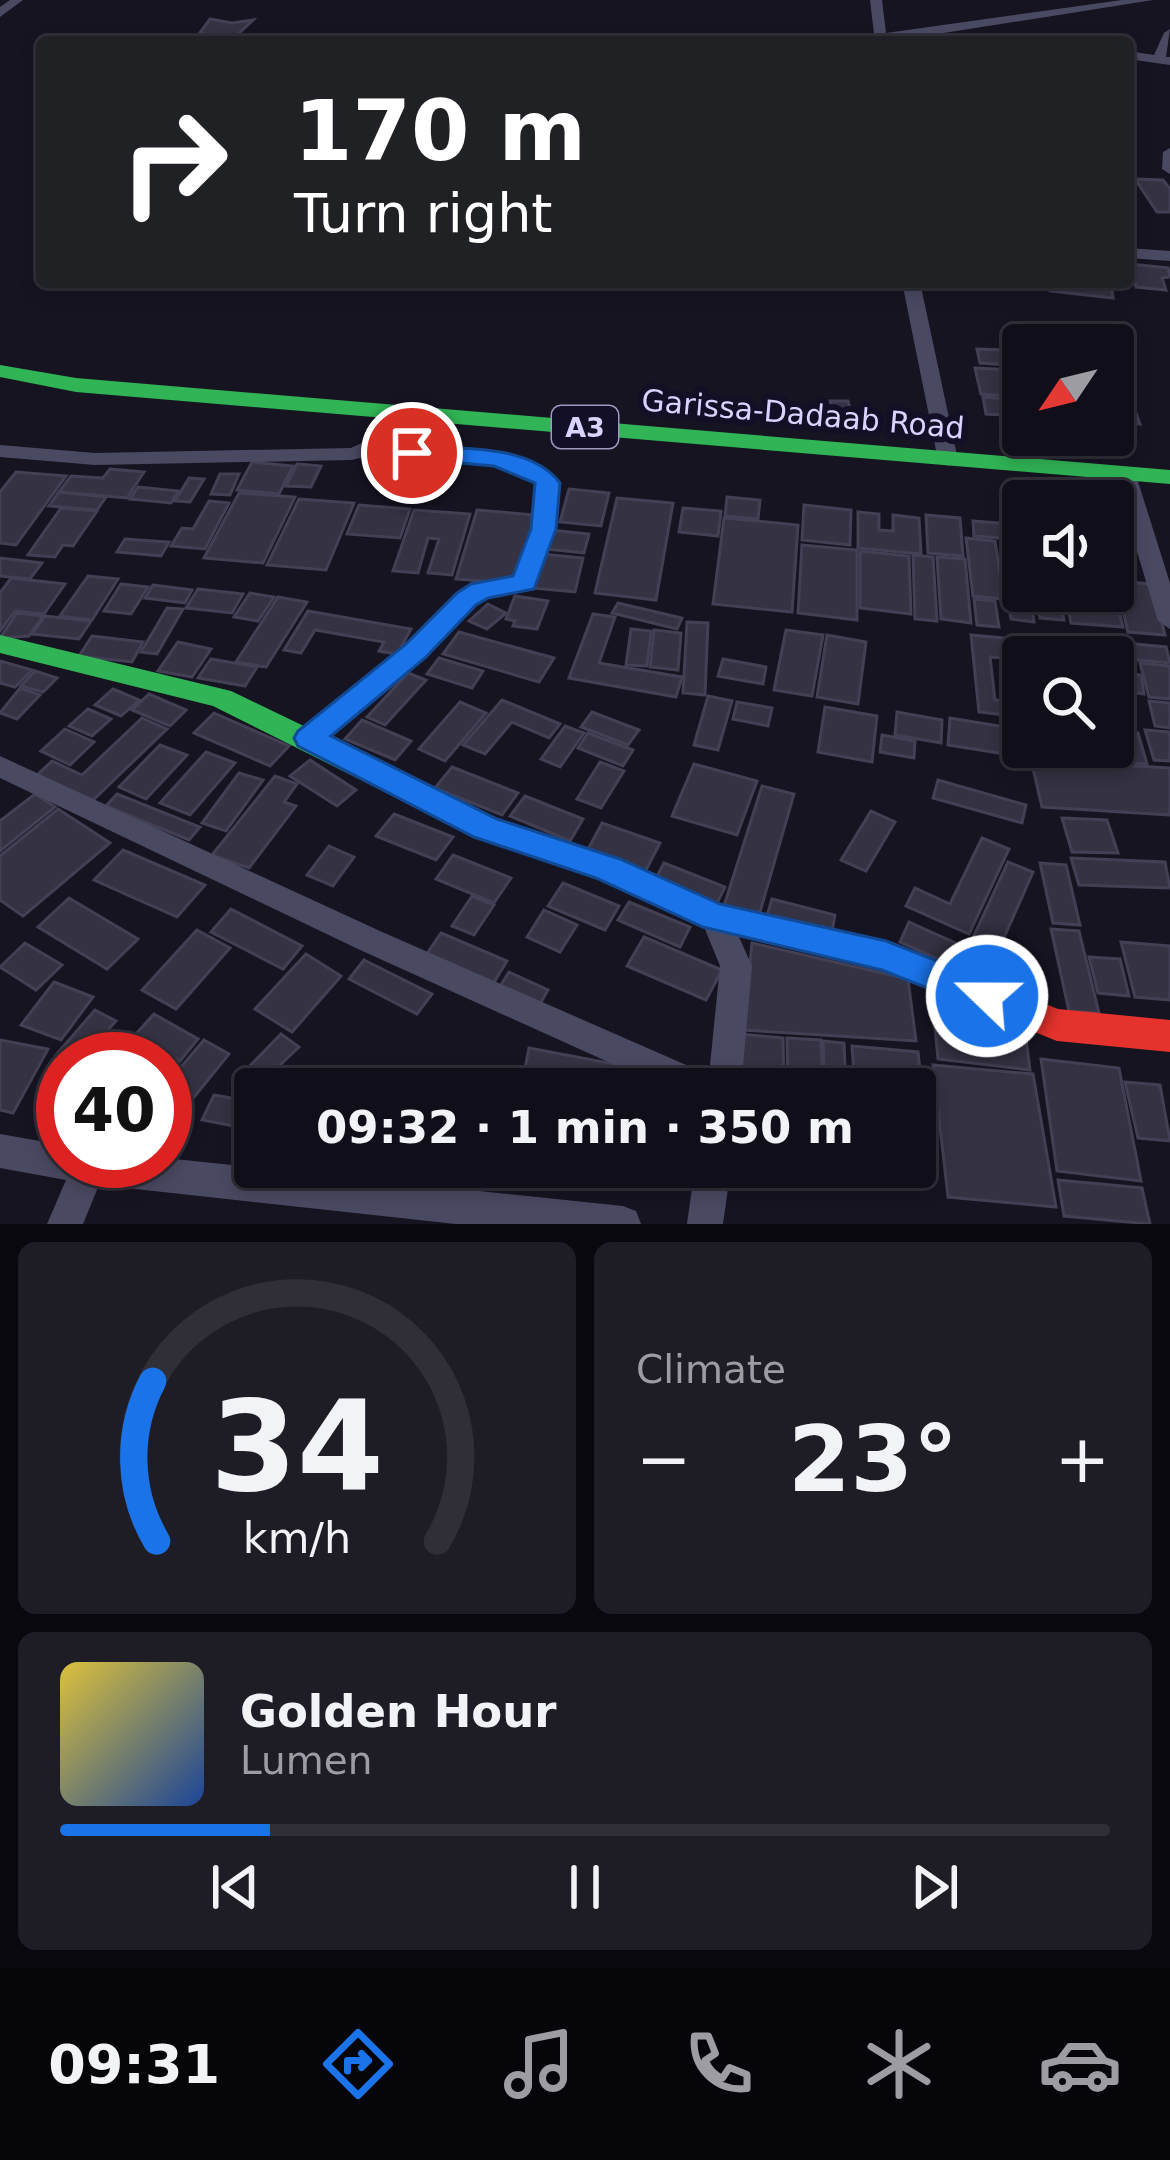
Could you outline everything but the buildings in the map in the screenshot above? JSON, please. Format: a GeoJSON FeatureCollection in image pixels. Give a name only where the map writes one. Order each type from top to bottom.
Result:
{"type":"FeatureCollection","features":[{"type":"Feature","properties":{"kind":"main road","name":"Garissa-Dadaab Road"},"geometry":{"type":"LineString","coordinates":[[0,371],[76,385],[1170,477]]}},
{"type":"Feature","properties":{"kind":"main road"},"geometry":{"type":"LineString","coordinates":[[0,644],[220,698],[486,828],[608,869],[715,917],[886,956],[1057,1025],[1170,1036]]}},
{"type":"Feature","properties":{"kind":"street"},"geometry":{"type":"LineString","coordinates":[[0,13],[17,0]]}},
{"type":"Feature","properties":{"kind":"street"},"geometry":{"type":"LineString","coordinates":[[876,0],[880,36]]}},
{"type":"Feature","properties":{"kind":"street"},"geometry":{"type":"LineString","coordinates":[[907,36],[1147,0]]}},
{"type":"Feature","properties":{"kind":"street"},"geometry":{"type":"LineString","coordinates":[[1014,5],[1030,18]]}},
{"type":"Feature","properties":{"kind":"street"},"geometry":{"type":"LineString","coordinates":[[1134,56],[1164,60],[1170,33]]}},
{"type":"Feature","properties":{"kind":"street"},"geometry":{"type":"LineString","coordinates":[[1170,152],[1170,169]]}},
{"type":"Feature","properties":{"kind":"street"},"geometry":{"type":"LineString","coordinates":[[1134,253],[1170,256]]}},
{"type":"Feature","properties":{"kind":"street"},"geometry":{"type":"LineString","coordinates":[[912,288],[948,460]]}},
{"type":"Feature","properties":{"kind":"street"},"geometry":{"type":"LineString","coordinates":[[370,450],[438,414]]}},
{"type":"Feature","properties":{"kind":"street"},"geometry":{"type":"LineString","coordinates":[[0,451],[140,459],[370,450],[525,465],[548,483],[543,529],[524,583],[481,590],[467,599],[415,652],[309,738]]}},
{"type":"Feature","properties":{"kind":"street"},"geometry":{"type":"LineString","coordinates":[[1124,472],[1170,621]]}},
{"type":"Feature","properties":{"kind":"street"},"geometry":{"type":"LineString","coordinates":[[0,766],[369,940],[657,1068]]}},
{"type":"Feature","properties":{"kind":"street"},"geometry":{"type":"LineString","coordinates":[[715,917],[736,966],[726,1068]]}},
{"type":"Feature","properties":{"kind":"street"},"geometry":{"type":"LineString","coordinates":[[0,1151],[36,1158]]}},
{"type":"Feature","properties":{"kind":"street"},"geometry":{"type":"LineString","coordinates":[[192,1178],[623,1224]]}},
{"type":"Feature","properties":{"kind":"street"},"geometry":{"type":"LineString","coordinates":[[65,1224],[80,1188]]}},
{"type":"Feature","properties":{"kind":"street"},"geometry":{"type":"LineString","coordinates":[[705,1224],[710,1188]]}},
{"type":"Feature","properties":{"kind":"traffic: fast"},"geometry":{"type":"LineString","coordinates":[[0,371],[76,385],[1170,477]]}},
{"type":"Feature","properties":{"kind":"traffic: fast"},"geometry":{"type":"LineString","coordinates":[[0,644],[221,698],[486,828],[608,869],[715,917],[886,956],[959,985]]}},
{"type":"Feature","properties":{"kind":"traffic: jam"},"geometry":{"type":"LineString","coordinates":[[959,985],[1057,1025],[1170,1036]]}},
{"type":"Feature","properties":{"kind":"route"},"geometry":{"type":"LineString","coordinates":[[412,453],[496,459],[539,472],[548,483],[543,529],[524,583],[481,590],[467,599],[415,652],[309,738],[486,828],[608,869],[715,917],[886,956],[987,996]]}}]}
